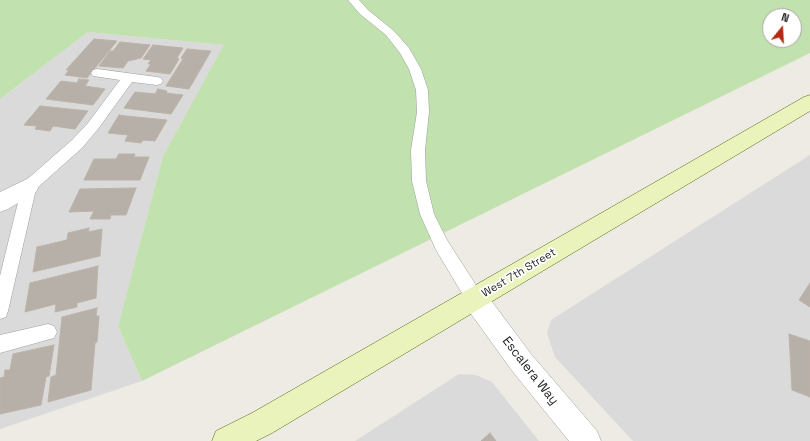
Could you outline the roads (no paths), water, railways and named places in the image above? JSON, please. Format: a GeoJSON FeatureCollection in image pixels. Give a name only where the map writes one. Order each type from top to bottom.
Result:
{"type":"FeatureCollection","features":[{"type":"Feature","properties":{"kind":"main road","name":"West 7th Street"},"geometry":{"type":"LineString","coordinates":[[226,441],[262,423],[810,102]]}},
{"type":"Feature","properties":{"kind":"street"},"geometry":{"type":"LineString","coordinates":[[0,202],[29,186]]}},
{"type":"Feature","properties":{"kind":"street","name":"Escalera Way"},"geometry":{"type":"LineString","coordinates":[[475,299],[522,363],[587,441]]}},
{"type":"Feature","properties":{"kind":"lane"},"geometry":{"type":"LineString","coordinates":[[353,0],[364,12],[390,33],[405,51],[415,69],[422,90],[423,112],[418,150],[419,181],[427,214],[441,245],[475,299]]}},
{"type":"Feature","properties":{"kind":"lane"},"geometry":{"type":"LineString","coordinates":[[97,73],[157,82]]}},
{"type":"Feature","properties":{"kind":"lane"},"geometry":{"type":"LineString","coordinates":[[0,311],[29,186],[77,144],[93,126],[128,78]]}},
{"type":"Feature","properties":{"kind":"lane"},"geometry":{"type":"LineString","coordinates":[[0,344],[48,332]]}}]}
